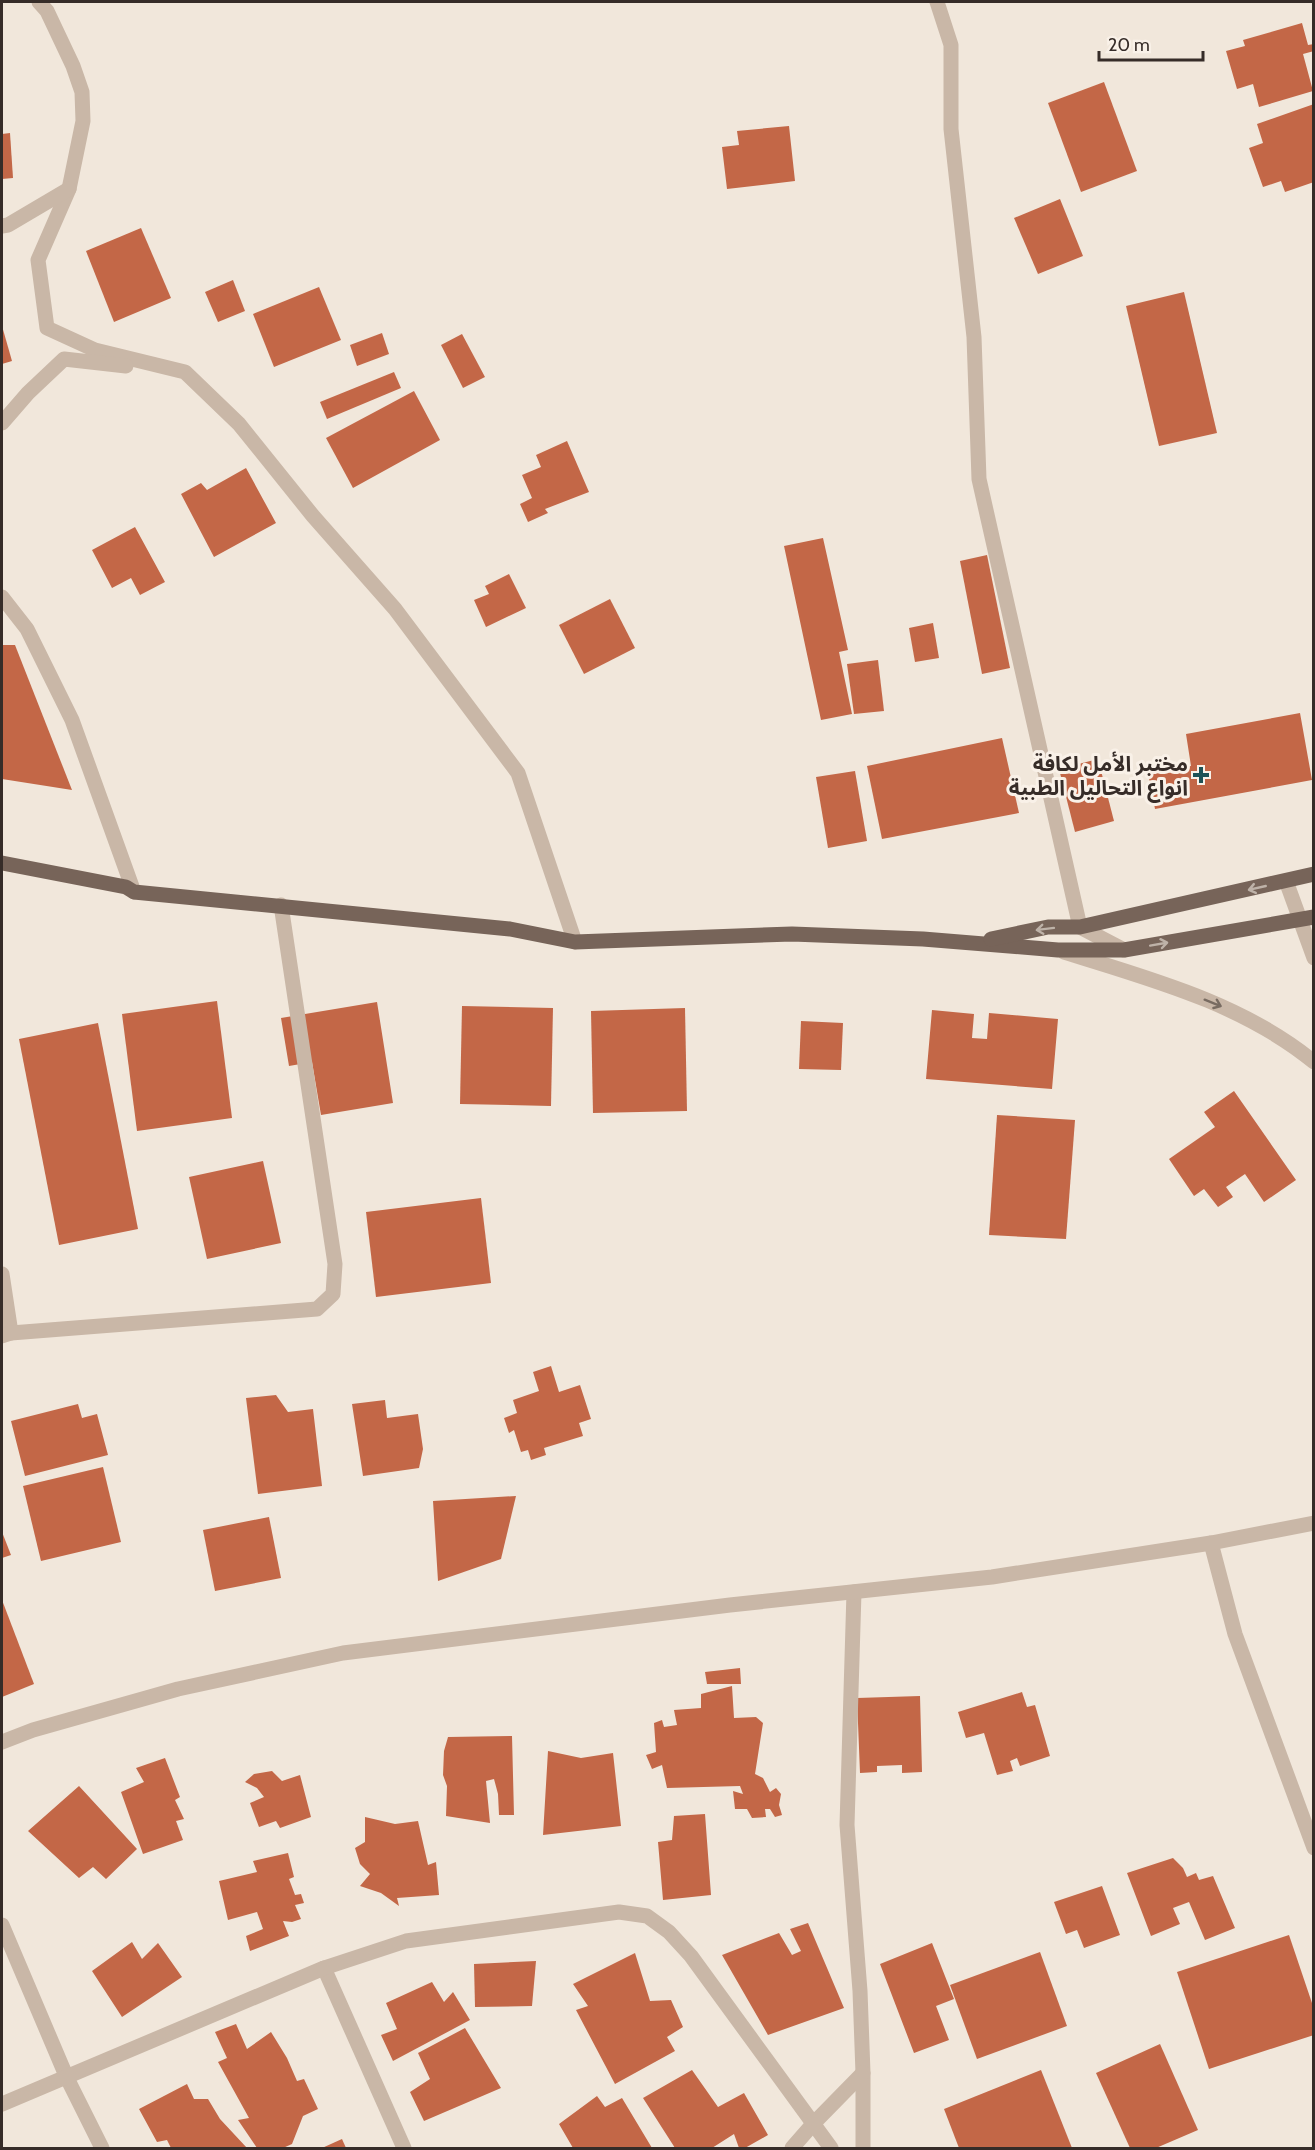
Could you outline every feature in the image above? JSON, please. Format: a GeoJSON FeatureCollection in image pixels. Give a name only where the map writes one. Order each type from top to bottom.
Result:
{"type":"FeatureCollection","features":[{"type":"Feature","properties":{"kind":"main road"},"geometry":{"type":"LineString","coordinates":[[2,863],[126,886],[134,892],[281,905],[338,914],[510,929],[575,942],[792,934],[975,942],[1058,950],[1124,950],[1306,919]]}},
{"type":"Feature","properties":{"kind":"main road"},"geometry":{"type":"LineString","coordinates":[[975,942],[1048,927],[1080,927],[1314,873]]}},
{"type":"Feature","properties":{"kind":"street"},"geometry":{"type":"LineString","coordinates":[[39,2],[47,11],[73,66],[82,92],[83,121],[69,189],[38,260],[47,328],[95,350],[185,372],[239,424],[313,516],[395,609],[518,773],[575,942]]}},
{"type":"Feature","properties":{"kind":"street"},"geometry":{"type":"LineString","coordinates":[[937,2],[951,45],[951,129],[974,337],[979,479],[1080,927],[1124,950]]}},
{"type":"Feature","properties":{"kind":"street"},"geometry":{"type":"LineString","coordinates":[[2,226],[8,225],[69,189]]}},
{"type":"Feature","properties":{"kind":"street"},"geometry":{"type":"LineString","coordinates":[[2,423],[27,393],[64,359],[185,372]]}},
{"type":"Feature","properties":{"kind":"street"},"geometry":{"type":"LineString","coordinates":[[2,597],[27,629],[72,720],[134,892]]}},
{"type":"Feature","properties":{"kind":"street"},"geometry":{"type":"LineString","coordinates":[[1286,881],[1306,919],[1314,958]]}},
{"type":"Feature","properties":{"kind":"street"},"geometry":{"type":"LineString","coordinates":[[2,1274],[6,1334],[317,1309],[333,1294],[335,1264],[281,905]]}},
{"type":"Feature","properties":{"kind":"street"},"geometry":{"type":"LineString","coordinates":[[1058,950],[1169,986],[1235,1012],[1314,1062]]}},
{"type":"Feature","properties":{"kind":"street"},"geometry":{"type":"LineString","coordinates":[[2,1742],[33,1730],[178,1689],[343,1653],[992,1577],[1211,1543],[1314,1523]]}},
{"type":"Feature","properties":{"kind":"street"},"geometry":{"type":"LineString","coordinates":[[1211,1543],[1235,1634],[1314,1848]]}},
{"type":"Feature","properties":{"kind":"street"},"geometry":{"type":"LineString","coordinates":[[854,1592],[847,1825],[863,2073],[863,2148]]}},
{"type":"Feature","properties":{"kind":"street"},"geometry":{"type":"LineString","coordinates":[[2,2104],[324,1968],[406,1941],[450,1933],[619,1912],[647,1916],[669,1932],[691,1956],[831,2148]]}},
{"type":"Feature","properties":{"kind":"street"},"geometry":{"type":"LineString","coordinates":[[2,1925],[67,2078],[102,2148]]}},
{"type":"Feature","properties":{"kind":"street"},"geometry":{"type":"LineString","coordinates":[[324,1968],[404,2148]]}},
{"type":"Feature","properties":{"kind":"street"},"geometry":{"type":"LineString","coordinates":[[792,2148],[863,2073]]}},
{"type":"Feature","properties":{"kind":"building"},"geometry":{"type":"Polygon","coordinates":[[[1302,23],[1308,45],[1314,44],[1314,51],[1303,54],[1313,91],[1259,107],[1253,84],[1237,89],[1226,51],[1245,46],[1243,40],[1302,23]]]}},
{"type":"Feature","properties":{"kind":"building"},"geometry":{"type":"Polygon","coordinates":[[[1104,82],[1137,171],[1081,192],[1048,103],[1104,82]]]}},
{"type":"Feature","properties":{"kind":"building"},"geometry":{"type":"Polygon","coordinates":[[[1314,104],[1314,182],[1285,192],[1281,181],[1263,187],[1249,148],[1263,143],[1257,124],[1314,104]]]}},
{"type":"Feature","properties":{"kind":"building"},"geometry":{"type":"Polygon","coordinates":[[[789,126],[795,181],[727,189],[722,147],[739,145],[737,131],[789,126]]]}},
{"type":"Feature","properties":{"kind":"building"},"geometry":{"type":"Polygon","coordinates":[[[10,133],[13,178],[2,179],[2,134],[10,133]]]}},
{"type":"Feature","properties":{"kind":"building"},"geometry":{"type":"Polygon","coordinates":[[[1060,199],[1083,256],[1038,274],[1014,218],[1060,199]]]}},
{"type":"Feature","properties":{"kind":"building"},"geometry":{"type":"Polygon","coordinates":[[[141,228],[171,298],[114,322],[86,251],[141,228]]]}},
{"type":"Feature","properties":{"kind":"building"},"geometry":{"type":"Polygon","coordinates":[[[233,280],[245,311],[218,322],[205,292],[233,280]]]}},
{"type":"Feature","properties":{"kind":"building"},"geometry":{"type":"Polygon","coordinates":[[[319,287],[341,340],[274,367],[253,314],[319,287]]]}},
{"type":"Feature","properties":{"kind":"building"},"geometry":{"type":"Polygon","coordinates":[[[1184,292],[1217,433],[1159,446],[1126,306],[1184,292]]]}},
{"type":"Feature","properties":{"kind":"building"},"geometry":{"type":"Polygon","coordinates":[[[2,326],[12,361],[2,364],[2,326]]]}},
{"type":"Feature","properties":{"kind":"building"},"geometry":{"type":"Polygon","coordinates":[[[382,333],[389,354],[357,366],[350,345],[382,333]]]}},
{"type":"Feature","properties":{"kind":"building"},"geometry":{"type":"Polygon","coordinates":[[[462,334],[485,377],[463,388],[441,345],[462,334]]]}},
{"type":"Feature","properties":{"kind":"building"},"geometry":{"type":"Polygon","coordinates":[[[394,372],[401,388],[327,419],[320,402],[394,372]]]}},
{"type":"Feature","properties":{"kind":"building"},"geometry":{"type":"Polygon","coordinates":[[[414,391],[440,440],[353,488],[326,438],[414,391]]]}},
{"type":"Feature","properties":{"kind":"building"},"geometry":{"type":"Polygon","coordinates":[[[567,441],[589,492],[545,509],[548,513],[528,522],[520,504],[532,498],[522,475],[541,467],[536,455],[567,441]]]}},
{"type":"Feature","properties":{"kind":"building"},"geometry":{"type":"Polygon","coordinates":[[[246,468],[276,523],[214,557],[181,494],[201,483],[207,490],[246,468]]]}},
{"type":"Feature","properties":{"kind":"building"},"geometry":{"type":"Polygon","coordinates":[[[135,527],[165,582],[140,595],[131,578],[112,588],[92,550],[135,527]]]}},
{"type":"Feature","properties":{"kind":"building"},"geometry":{"type":"Polygon","coordinates":[[[823,538],[848,650],[839,652],[852,714],[821,720],[784,546],[823,538]]]}},
{"type":"Feature","properties":{"kind":"building"},"geometry":{"type":"Polygon","coordinates":[[[987,555],[1010,668],[982,674],[960,561],[987,555]]]}},
{"type":"Feature","properties":{"kind":"building"},"geometry":{"type":"Polygon","coordinates":[[[509,574],[526,608],[486,627],[474,600],[489,594],[485,586],[509,574]]]}},
{"type":"Feature","properties":{"kind":"building"},"geometry":{"type":"Polygon","coordinates":[[[610,599],[635,648],[584,674],[559,625],[610,599]]]}},
{"type":"Feature","properties":{"kind":"building"},"geometry":{"type":"Polygon","coordinates":[[[933,623],[939,658],[915,662],[909,628],[933,623]]]}},
{"type":"Feature","properties":{"kind":"building"},"geometry":{"type":"Polygon","coordinates":[[[2,645],[15,645],[72,790],[2,779],[2,645]]]}},
{"type":"Feature","properties":{"kind":"building"},"geometry":{"type":"Polygon","coordinates":[[[878,660],[884,711],[854,714],[847,664],[878,660]]]}},
{"type":"Feature","properties":{"kind":"building"},"geometry":{"type":"Polygon","coordinates":[[[1300,713],[1312,780],[1155,809],[1148,773],[1191,766],[1186,734],[1300,713]]]}},
{"type":"Feature","properties":{"kind":"building"},"geometry":{"type":"Polygon","coordinates":[[[1002,738],[1019,813],[882,839],[867,766],[1002,738]]]}},
{"type":"Feature","properties":{"kind":"building"},"geometry":{"type":"Polygon","coordinates":[[[1098,759],[1114,821],[1075,832],[1059,769],[1098,759]]]}},
{"type":"Feature","properties":{"kind":"building"},"geometry":{"type":"Polygon","coordinates":[[[855,771],[867,841],[828,848],[816,777],[855,771]]]}},
{"type":"Feature","properties":{"kind":"building"},"geometry":{"type":"Polygon","coordinates":[[[217,1001],[232,1118],[137,1131],[122,1014],[217,1001]]]}},
{"type":"Feature","properties":{"kind":"building"},"geometry":{"type":"Polygon","coordinates":[[[377,1002],[393,1103],[321,1115],[312,1062],[289,1066],[281,1018],[377,1002]]]}},
{"type":"Feature","properties":{"kind":"building"},"geometry":{"type":"Polygon","coordinates":[[[462,1006],[553,1008],[551,1106],[460,1104],[462,1006]]]}},
{"type":"Feature","properties":{"kind":"building"},"geometry":{"type":"Polygon","coordinates":[[[685,1008],[687,1111],[593,1113],[591,1011],[685,1008]]]}},
{"type":"Feature","properties":{"kind":"building"},"geometry":{"type":"Polygon","coordinates":[[[932,1010],[974,1014],[972,1038],[987,1039],[989,1013],[1058,1019],[1052,1089],[926,1079],[932,1010]]]}},
{"type":"Feature","properties":{"kind":"building"},"geometry":{"type":"Polygon","coordinates":[[[801,1021],[843,1023],[841,1070],[799,1069],[801,1021]]]}},
{"type":"Feature","properties":{"kind":"building"},"geometry":{"type":"Polygon","coordinates":[[[98,1023],[138,1229],[59,1245],[19,1039],[98,1023]]]}},
{"type":"Feature","properties":{"kind":"building"},"geometry":{"type":"Polygon","coordinates":[[[1234,1091],[1296,1180],[1264,1202],[1245,1174],[1226,1187],[1233,1197],[1218,1207],[1204,1189],[1194,1196],[1169,1159],[1215,1127],[1204,1112],[1234,1091]]]}},
{"type":"Feature","properties":{"kind":"building"},"geometry":{"type":"Polygon","coordinates":[[[997,1115],[1075,1120],[1066,1239],[989,1235],[997,1115]]]}},
{"type":"Feature","properties":{"kind":"building"},"geometry":{"type":"Polygon","coordinates":[[[263,1161],[281,1243],[207,1259],[189,1177],[263,1161]]]}},
{"type":"Feature","properties":{"kind":"building"},"geometry":{"type":"Polygon","coordinates":[[[481,1198],[491,1283],[376,1297],[366,1212],[481,1198]]]}},
{"type":"Feature","properties":{"kind":"building"},"geometry":{"type":"Polygon","coordinates":[[[551,1366],[559,1392],[580,1385],[591,1419],[579,1423],[583,1436],[544,1448],[546,1455],[531,1460],[528,1450],[521,1452],[514,1430],[509,1433],[504,1418],[517,1413],[513,1400],[539,1391],[533,1372],[551,1366]]]}},
{"type":"Feature","properties":{"kind":"building"},"geometry":{"type":"Polygon","coordinates":[[[276,1395],[288,1412],[313,1409],[322,1486],[258,1494],[246,1398],[276,1395]]]}},
{"type":"Feature","properties":{"kind":"building"},"geometry":{"type":"Polygon","coordinates":[[[385,1400],[387,1418],[418,1414],[423,1449],[419,1468],[363,1476],[352,1404],[385,1400]]]}},
{"type":"Feature","properties":{"kind":"building"},"geometry":{"type":"Polygon","coordinates":[[[78,1404],[82,1418],[97,1414],[108,1455],[25,1476],[11,1421],[78,1404]]]}},
{"type":"Feature","properties":{"kind":"building"},"geometry":{"type":"Polygon","coordinates":[[[103,1467],[121,1542],[41,1561],[23,1486],[103,1467]]]}},
{"type":"Feature","properties":{"kind":"building"},"geometry":{"type":"Polygon","coordinates":[[[516,1496],[501,1559],[438,1581],[433,1501],[516,1496]]]}},
{"type":"Feature","properties":{"kind":"building"},"geometry":{"type":"Polygon","coordinates":[[[269,1517],[281,1578],[215,1591],[203,1530],[269,1517]]]}},
{"type":"Feature","properties":{"kind":"building"},"geometry":{"type":"Polygon","coordinates":[[[2,1532],[11,1555],[2,1558],[2,1532]]]}},
{"type":"Feature","properties":{"kind":"building"},"geometry":{"type":"Polygon","coordinates":[[[2,1600],[34,1684],[2,1697],[2,1600]]]}},
{"type":"Feature","properties":{"kind":"building"},"geometry":{"type":"Polygon","coordinates":[[[740,1668],[741,1684],[707,1684],[705,1672],[740,1668]]]}},
{"type":"Feature","properties":{"kind":"building"},"geometry":{"type":"Polygon","coordinates":[[[732,1686],[734,1718],[756,1717],[763,1723],[755,1774],[763,1778],[770,1792],[776,1788],[781,1794],[779,1805],[782,1815],[775,1817],[770,1809],[765,1809],[766,1817],[752,1818],[747,1809],[735,1809],[733,1791],[743,1794],[740,1786],[667,1788],[662,1765],[652,1769],[646,1755],[656,1752],[654,1723],[662,1720],[664,1727],[677,1725],[674,1710],[701,1708],[701,1694],[732,1686]]]}},
{"type":"Feature","properties":{"kind":"building"},"geometry":{"type":"Polygon","coordinates":[[[1022,1692],[1027,1707],[1035,1705],[1050,1756],[1020,1766],[1017,1758],[1010,1761],[1013,1771],[997,1775],[984,1733],[966,1738],[958,1712],[1022,1692]]]}},
{"type":"Feature","properties":{"kind":"building"},"geometry":{"type":"Polygon","coordinates":[[[920,1696],[922,1772],[902,1773],[902,1765],[877,1766],[877,1772],[860,1773],[857,1698],[920,1696]]]}},
{"type":"Feature","properties":{"kind":"building"},"geometry":{"type":"Polygon","coordinates":[[[512,1736],[514,1815],[499,1815],[498,1794],[494,1779],[486,1781],[490,1823],[446,1816],[447,1786],[443,1775],[444,1751],[448,1737],[512,1736]]]}},
{"type":"Feature","properties":{"kind":"building"},"geometry":{"type":"Polygon","coordinates":[[[548,1751],[581,1758],[613,1753],[621,1826],[543,1835],[548,1751]]]}},
{"type":"Feature","properties":{"kind":"building"},"geometry":{"type":"Polygon","coordinates":[[[165,1758],[180,1797],[175,1800],[184,1819],[176,1821],[183,1840],[143,1854],[121,1792],[144,1782],[136,1768],[165,1758]]]}},
{"type":"Feature","properties":{"kind":"building"},"geometry":{"type":"Polygon","coordinates":[[[272,1771],[282,1781],[300,1775],[311,1817],[280,1828],[276,1821],[259,1827],[250,1803],[264,1797],[257,1788],[245,1782],[254,1774],[272,1771]]]}},
{"type":"Feature","properties":{"kind":"building"},"geometry":{"type":"Polygon","coordinates":[[[79,1786],[137,1849],[106,1879],[93,1867],[79,1878],[28,1831],[79,1786]]]}},
{"type":"Feature","properties":{"kind":"building"},"geometry":{"type":"Polygon","coordinates":[[[705,1814],[711,1895],[663,1900],[658,1842],[672,1840],[674,1816],[705,1814]]]}},
{"type":"Feature","properties":{"kind":"building"},"geometry":{"type":"Polygon","coordinates":[[[365,1817],[395,1824],[418,1821],[428,1865],[436,1862],[439,1895],[397,1898],[399,1906],[381,1893],[360,1886],[370,1874],[360,1864],[355,1848],[365,1842],[365,1817]]]}},
{"type":"Feature","properties":{"kind":"building"},"geometry":{"type":"Polygon","coordinates":[[[288,1853],[294,1877],[289,1879],[295,1895],[301,1894],[304,1903],[295,1905],[301,1919],[292,1922],[283,1921],[289,1936],[250,1951],[246,1936],[263,1929],[257,1912],[228,1920],[219,1881],[257,1872],[253,1861],[288,1853]]]}},
{"type":"Feature","properties":{"kind":"building"},"geometry":{"type":"Polygon","coordinates":[[[1173,1858],[1183,1868],[1187,1877],[1196,1873],[1199,1880],[1213,1876],[1235,1928],[1205,1940],[1189,1902],[1173,1908],[1180,1924],[1151,1936],[1127,1873],[1173,1858]]]}},
{"type":"Feature","properties":{"kind":"building"},"geometry":{"type":"Polygon","coordinates":[[[1102,1886],[1120,1935],[1084,1948],[1077,1930],[1066,1934],[1054,1902],[1102,1886]]]}},
{"type":"Feature","properties":{"kind":"building"},"geometry":{"type":"Polygon","coordinates":[[[808,1923],[844,2008],[768,2035],[722,1955],[779,1933],[792,1955],[801,1951],[790,1929],[808,1923]]]}},
{"type":"Feature","properties":{"kind":"building"},"geometry":{"type":"Polygon","coordinates":[[[1289,1935],[1314,2009],[1314,2035],[1209,2069],[1177,1972],[1289,1935]]]}},
{"type":"Feature","properties":{"kind":"building"},"geometry":{"type":"Polygon","coordinates":[[[132,1942],[142,1959],[158,1943],[182,1977],[122,2017],[92,1971],[132,1942]]]}},
{"type":"Feature","properties":{"kind":"building"},"geometry":{"type":"Polygon","coordinates":[[[932,1943],[954,1999],[936,2006],[949,2040],[914,2053],[880,1964],[932,1943]]]}},
{"type":"Feature","properties":{"kind":"building"},"geometry":{"type":"Polygon","coordinates":[[[1040,1952],[1067,2026],[977,2059],[950,1985],[1040,1952]]]}},
{"type":"Feature","properties":{"kind":"building"},"geometry":{"type":"Polygon","coordinates":[[[635,1953],[650,2001],[671,2000],[683,2027],[667,2037],[675,2051],[615,2084],[576,2010],[588,2006],[573,1984],[635,1953]]]}},
{"type":"Feature","properties":{"kind":"building"},"geometry":{"type":"Polygon","coordinates":[[[536,1961],[532,2006],[475,2007],[474,1964],[536,1961]]]}},
{"type":"Feature","properties":{"kind":"building"},"geometry":{"type":"Polygon","coordinates":[[[432,1982],[444,2002],[453,1992],[470,2020],[393,2061],[381,2035],[397,2029],[386,2003],[432,1982]]]}},
{"type":"Feature","properties":{"kind":"building"},"geometry":{"type":"Polygon","coordinates":[[[236,2024],[247,2049],[271,2032],[287,2058],[297,2081],[304,2079],[318,2109],[303,2116],[292,2144],[283,2148],[257,2148],[238,2120],[249,2118],[218,2062],[227,2058],[215,2032],[236,2024]]]}},
{"type":"Feature","properties":{"kind":"building"},"geometry":{"type":"Polygon","coordinates":[[[465,2028],[501,2088],[424,2121],[410,2092],[430,2079],[418,2053],[465,2028]]]}},
{"type":"Feature","properties":{"kind":"building"},"geometry":{"type":"Polygon","coordinates":[[[1160,2044],[1198,2130],[1156,2148],[1130,2148],[1096,2073],[1160,2044]]]}},
{"type":"Feature","properties":{"kind":"building"},"geometry":{"type":"Polygon","coordinates":[[[692,2070],[718,2107],[744,2093],[768,2135],[745,2148],[739,2148],[734,2134],[712,2148],[675,2148],[643,2098],[692,2070]]]}},
{"type":"Feature","properties":{"kind":"building"},"geometry":{"type":"Polygon","coordinates":[[[1041,2070],[1072,2148],[959,2148],[944,2109],[1041,2070]]]}},
{"type":"Feature","properties":{"kind":"building"},"geometry":{"type":"Polygon","coordinates":[[[187,2084],[194,2099],[208,2099],[220,2119],[247,2148],[171,2148],[167,2140],[157,2142],[139,2109],[187,2084]]]}},
{"type":"Feature","properties":{"kind":"building"},"geometry":{"type":"Polygon","coordinates":[[[597,2096],[605,2107],[622,2098],[652,2148],[573,2148],[559,2124],[597,2096]]]}},
{"type":"Feature","properties":{"kind":"building"},"geometry":{"type":"Polygon","coordinates":[[[342,2139],[346,2148],[322,2148],[342,2139]]]}},
{"type":"Feature","properties":{"kind":"place","name":"مختبر الأمل لكافة انواع التحاليل الطبية"},"geometry":{"type":"Point","coordinates":[1201,775]}}]}
